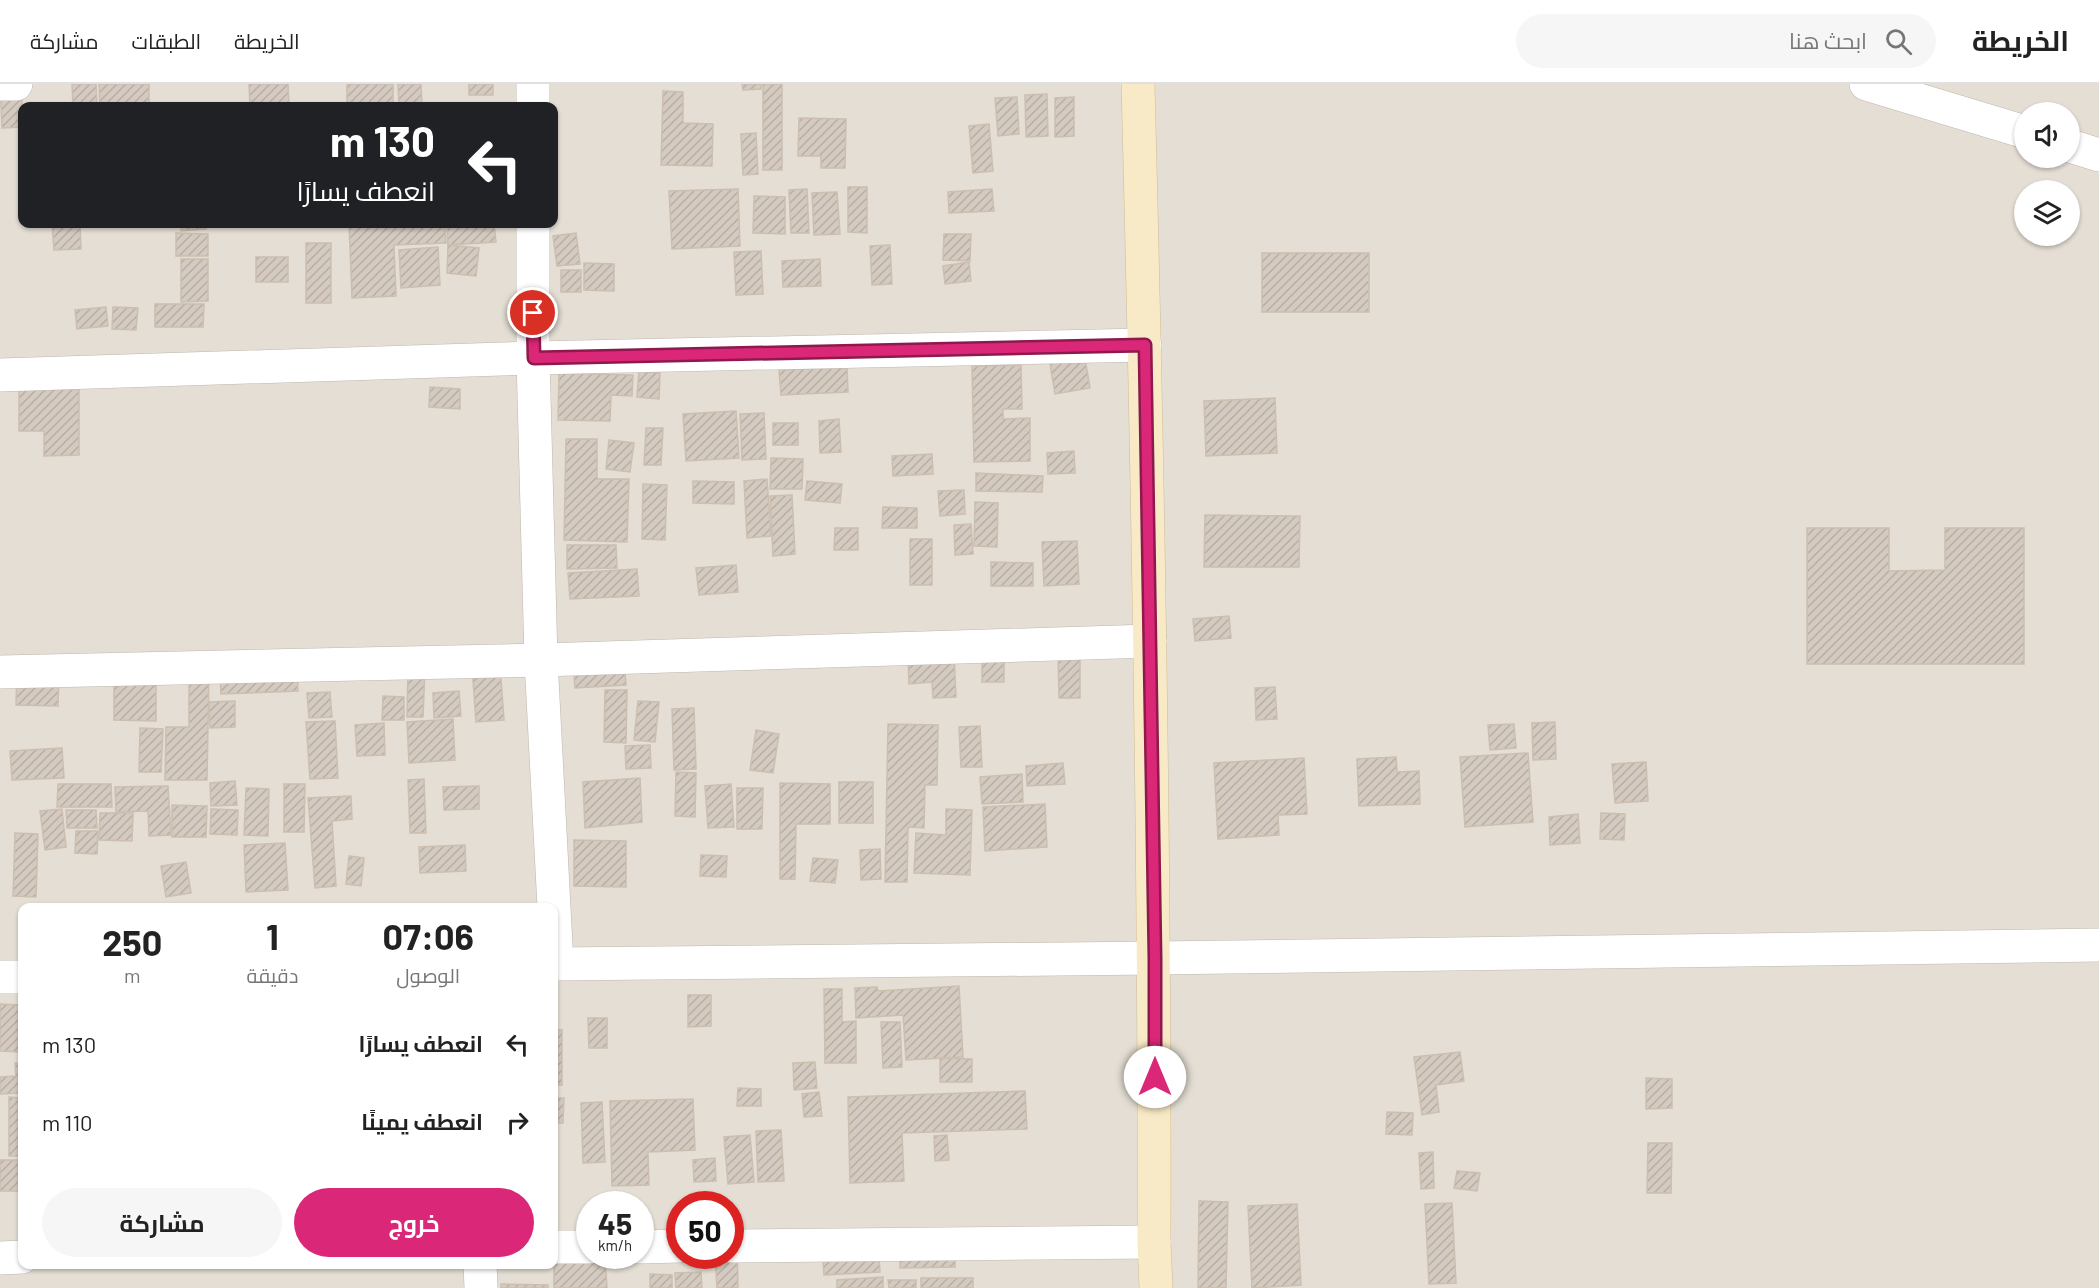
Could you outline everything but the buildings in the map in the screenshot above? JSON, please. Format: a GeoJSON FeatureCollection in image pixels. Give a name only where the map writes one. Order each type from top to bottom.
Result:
{"type":"FeatureCollection","features":[{"type":"Feature","properties":{"kind":"main road"},"geometry":{"type":"LineString","coordinates":[[1138,84],[1145,345],[1155,958],[1154,1242],[1156,1288]]}},
{"type":"Feature","properties":{"kind":"street"},"geometry":{"type":"LineString","coordinates":[[0,84],[16,84]]}},
{"type":"Feature","properties":{"kind":"street"},"geometry":{"type":"LineString","coordinates":[[533,84],[533,102]]}},
{"type":"Feature","properties":{"kind":"street"},"geometry":{"type":"LineString","coordinates":[[1866,84],[2014,129]]}},
{"type":"Feature","properties":{"kind":"street"},"geometry":{"type":"LineString","coordinates":[[2080,149],[2099,155]]}},
{"type":"Feature","properties":{"kind":"street"},"geometry":{"type":"LineString","coordinates":[[533,228],[541,660],[552,903]]}},
{"type":"Feature","properties":{"kind":"street"},"geometry":{"type":"LineString","coordinates":[[0,375],[534,358],[1145,345]]}},
{"type":"Feature","properties":{"kind":"street"},"geometry":{"type":"LineString","coordinates":[[0,672],[541,660],[1150,642]]}},
{"type":"Feature","properties":{"kind":"street"},"geometry":{"type":"LineString","coordinates":[[558,964],[2099,945]]}},
{"type":"Feature","properties":{"kind":"street"},"geometry":{"type":"LineString","coordinates":[[0,977],[18,977]]}},
{"type":"Feature","properties":{"kind":"street"},"geometry":{"type":"LineString","coordinates":[[744,1246],[1154,1242]]}},
{"type":"Feature","properties":{"kind":"street"},"geometry":{"type":"LineString","coordinates":[[558,1247],[576,1247]]}},
{"type":"Feature","properties":{"kind":"street"},"geometry":{"type":"LineString","coordinates":[[0,1258],[18,1257]]}},
{"type":"Feature","properties":{"kind":"street"},"geometry":{"type":"LineString","coordinates":[[480,1269],[481,1288]]}},
{"type":"Feature","properties":{"kind":"shaded area"},"geometry":{"type":"Polygon","coordinates":[[[0,84],[2099,84],[2099,1288],[0,1288],[0,84]]]}},
{"type":"Feature","properties":{"kind":"route"},"geometry":{"type":"LineString","coordinates":[[533,313],[534,358],[1145,345],[1155,1077]]}}]}
